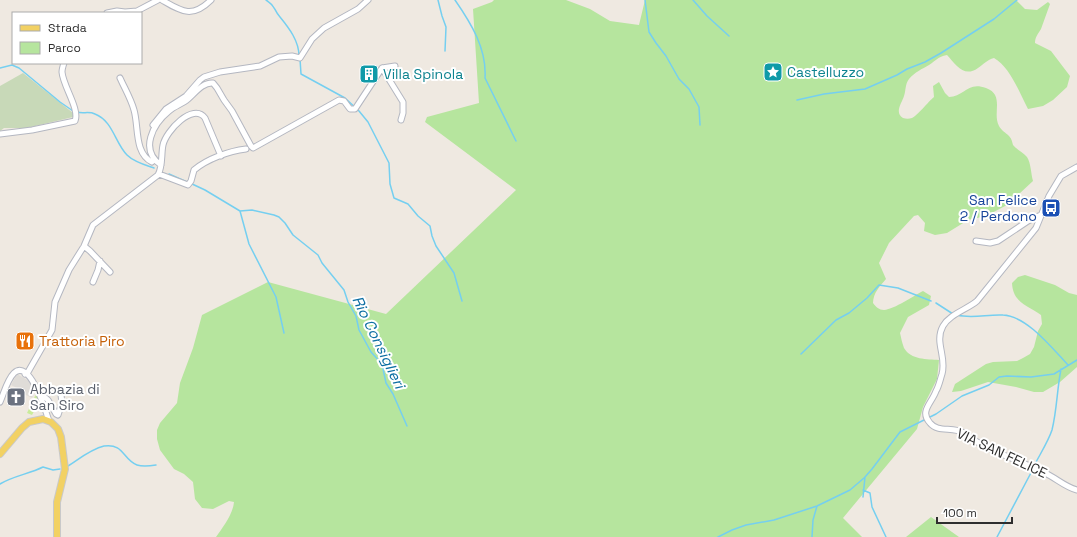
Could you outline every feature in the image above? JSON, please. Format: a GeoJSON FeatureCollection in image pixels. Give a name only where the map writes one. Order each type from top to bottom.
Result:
{"type":"FeatureCollection","features":[{"type":"Feature","properties":{"kind":"main road"},"geometry":{"type":"LineString","coordinates":[[0,454],[26,424],[40,419],[49,421],[55,426],[61,437],[65,469],[57,502],[57,537]]}},
{"type":"Feature","properties":{"kind":"street"},"geometry":{"type":"LineString","coordinates":[[112,12],[137,11],[158,0]]}},
{"type":"Feature","properties":{"kind":"street"},"geometry":{"type":"LineString","coordinates":[[162,0],[185,12],[200,8],[211,0]]}},
{"type":"Feature","properties":{"kind":"street"},"geometry":{"type":"LineString","coordinates":[[152,162],[146,146],[147,137],[152,128],[162,112],[170,105],[186,96],[202,78],[220,72],[260,66],[279,57],[292,56],[300,58],[303,56],[312,39],[324,28],[358,9],[368,0]]}},
{"type":"Feature","properties":{"kind":"street"},"geometry":{"type":"LineString","coordinates":[[0,134],[74,122],[76,117],[62,73],[64,64]]}},
{"type":"Feature","properties":{"kind":"street"},"geometry":{"type":"LineString","coordinates":[[160,170],[150,152],[149,142],[152,133],[168,112],[209,83],[214,84],[217,88],[232,111],[251,146],[254,147],[339,100],[344,101],[350,109],[356,107],[382,68],[395,66]]}},
{"type":"Feature","properties":{"kind":"street"},"geometry":{"type":"LineString","coordinates":[[382,68],[403,102],[403,113],[401,120]]}},
{"type":"Feature","properties":{"kind":"street"},"geometry":{"type":"LineString","coordinates":[[120,78],[134,111],[141,150],[146,158],[160,170],[187,185],[190,183],[195,169],[236,150],[246,149]]}},
{"type":"Feature","properties":{"kind":"street"},"geometry":{"type":"LineString","coordinates":[[25,374],[28,372],[50,334],[53,324],[55,302],[70,270],[84,246],[90,231],[96,222],[126,201],[160,170],[163,144],[169,132],[179,122],[196,113],[200,113],[206,118],[221,156]]}},
{"type":"Feature","properties":{"kind":"street","name":"VIA SAN FELICE"},"geometry":{"type":"LineString","coordinates":[[1077,167],[1061,176],[1036,228],[977,302],[946,322],[940,335],[943,370],[936,392],[926,409],[925,415],[929,422],[937,428],[960,430],[977,442],[1054,477],[1070,488],[1077,490]]}},
{"type":"Feature","properties":{"kind":"street"},"geometry":{"type":"LineString","coordinates":[[976,241],[990,243],[998,241],[1028,221],[1043,214]]}},
{"type":"Feature","properties":{"kind":"street"},"geometry":{"type":"LineString","coordinates":[[84,246],[110,272]]}},
{"type":"Feature","properties":{"kind":"street"},"geometry":{"type":"LineString","coordinates":[[93,282],[100,262]]}},
{"type":"Feature","properties":{"kind":"street"},"geometry":{"type":"LineString","coordinates":[[0,402],[6,386],[14,373],[20,371],[31,379],[39,392],[49,421]]}},
{"type":"Feature","properties":{"kind":"street"},"geometry":{"type":"LineString","coordinates":[[39,392],[48,400],[58,415],[62,403],[61,395]]}},
{"type":"Feature","properties":{"kind":"green space"},"geometry":{"type":"Polygon","coordinates":[[[494,0],[566,0],[590,9],[610,21],[639,25],[645,0],[1016,0],[1025,9],[1037,10],[1048,2],[1050,4],[1041,29],[1036,37],[1035,43],[1051,51],[1070,76],[1067,87],[1053,100],[1043,106],[1028,109],[1018,88],[1005,67],[994,58],[969,72],[961,69],[947,55],[939,58],[916,73],[907,83],[899,110],[900,116],[906,119],[914,117],[934,97],[933,86],[939,82],[949,97],[958,95],[974,86],[980,86],[992,91],[997,100],[997,121],[999,126],[1010,137],[1013,145],[1027,157],[1033,181],[1007,205],[986,216],[968,220],[947,233],[935,235],[924,231],[925,223],[918,215],[914,216],[889,243],[879,263],[886,279],[874,296],[873,303],[878,308],[884,310],[888,309],[923,291],[931,296],[929,305],[908,317],[900,333],[904,348],[911,355],[924,359],[939,360],[937,379],[923,407],[917,429],[843,518],[862,537],[216,537],[230,516],[234,502],[229,501],[213,509],[202,508],[195,499],[193,482],[184,474],[174,469],[160,450],[157,439],[157,430],[160,423],[177,403],[180,383],[193,348],[202,315],[268,282],[386,314],[516,190],[425,122],[427,117],[479,103],[473,9],[494,0]]]}},
{"type":"Feature","properties":{"kind":"green space"},"geometry":{"type":"Polygon","coordinates":[[[23,73],[73,113],[73,117],[27,128],[4,128],[0,131],[0,86],[23,73]]]}},
{"type":"Feature","properties":{"kind":"green space"},"geometry":{"type":"Polygon","coordinates":[[[1025,275],[1055,285],[1069,293],[1077,295],[1077,367],[1060,382],[1043,392],[1034,392],[988,382],[961,391],[952,392],[955,384],[986,364],[993,362],[1017,361],[1030,354],[1042,324],[1041,315],[1022,303],[1015,295],[1013,290],[1012,283],[1018,277],[1025,275]]]}},
{"type":"Feature","properties":{"kind":"green space"},"geometry":{"type":"Polygon","coordinates":[[[36,394],[40,400],[32,415],[27,413],[36,394]]]}},
{"type":"Feature","properties":{"kind":"green space"},"geometry":{"type":"Polygon","coordinates":[[[931,517],[959,537],[906,537],[931,517]]]}},
{"type":"Feature","properties":{"kind":"shaded area"},"geometry":{"type":"Polygon","coordinates":[[[17,374],[31,382],[35,391],[32,398],[24,394],[25,392],[11,385],[17,374]]]}},
{"type":"Feature","properties":{"kind":"waterway"},"geometry":{"type":"LineString","coordinates":[[266,0],[273,6],[293,35],[299,50],[299,56]]}},
{"type":"Feature","properties":{"kind":"waterway"},"geometry":{"type":"LineString","coordinates":[[438,0],[446,27],[445,51]]}},
{"type":"Feature","properties":{"kind":"waterway"},"geometry":{"type":"LineString","coordinates":[[455,0],[477,37],[481,47],[485,67],[485,78],[516,141]]}},
{"type":"Feature","properties":{"kind":"waterway"},"geometry":{"type":"LineString","coordinates":[[645,0],[649,32],[666,56],[679,79],[689,89],[699,107],[700,125]]}},
{"type":"Feature","properties":{"kind":"waterway"},"geometry":{"type":"LineString","coordinates":[[693,0],[707,16],[729,36]]}},
{"type":"Feature","properties":{"kind":"waterway"},"geometry":{"type":"LineString","coordinates":[[797,100],[824,94],[865,89],[897,75],[941,53],[994,19],[1017,0]]}},
{"type":"Feature","properties":{"kind":"waterway"},"geometry":{"type":"LineString","coordinates":[[300,59],[301,74],[345,98],[368,122],[389,163],[390,184],[394,198],[408,204],[418,216],[430,226],[436,246],[454,273],[462,301]]}},
{"type":"Feature","properties":{"kind":"waterway","name":"Rio Consiglieri"},"geometry":{"type":"LineString","coordinates":[[0,68],[12,65],[19,68],[73,111]]}},
{"type":"Feature","properties":{"kind":"waterway","name":"Rio Consiglieri"},"geometry":{"type":"LineString","coordinates":[[77,112],[93,113],[101,117],[110,127],[119,145],[127,155],[136,161],[154,168]]}},
{"type":"Feature","properties":{"kind":"waterway","name":"Rio Consiglieri"},"geometry":{"type":"LineString","coordinates":[[169,174],[187,182]]}},
{"type":"Feature","properties":{"kind":"waterway","name":"Rio Consiglieri"},"geometry":{"type":"LineString","coordinates":[[190,183],[205,190],[240,211],[252,210],[279,217],[293,235],[318,255],[322,263],[344,290],[348,302],[356,316],[359,330],[371,352],[382,364],[386,383],[393,394],[407,426]]}},
{"type":"Feature","properties":{"kind":"waterway"},"geometry":{"type":"LineString","coordinates":[[240,211],[249,244],[276,297],[284,333]]}},
{"type":"Feature","properties":{"kind":"waterway"},"geometry":{"type":"LineString","coordinates":[[801,354],[836,320],[849,313],[867,298],[879,285],[898,288],[931,301]]}},
{"type":"Feature","properties":{"kind":"waterway"},"geometry":{"type":"LineString","coordinates":[[936,303],[953,314]]}},
{"type":"Feature","properties":{"kind":"waterway"},"geometry":{"type":"LineString","coordinates":[[957,315],[968,317],[1003,315],[1021,321],[1047,342],[1068,365]]}},
{"type":"Feature","properties":{"kind":"waterway"},"geometry":{"type":"LineString","coordinates":[[863,497],[865,477],[900,432],[936,414],[962,396],[989,385],[999,377],[1031,377],[1054,374],[1077,360]]}},
{"type":"Feature","properties":{"kind":"waterway"},"geometry":{"type":"LineString","coordinates":[[1034,466],[1052,430],[1061,369]]}},
{"type":"Feature","properties":{"kind":"waterway"},"geometry":{"type":"LineString","coordinates":[[68,466],[85,454],[104,446],[111,446],[120,449],[132,463],[137,465],[156,465]]}},
{"type":"Feature","properties":{"kind":"waterway"},"geometry":{"type":"LineString","coordinates":[[0,484],[43,467],[53,470],[60,469]]}},
{"type":"Feature","properties":{"kind":"waterway"},"geometry":{"type":"LineString","coordinates":[[997,537],[1033,469]]}},
{"type":"Feature","properties":{"kind":"waterway"},"geometry":{"type":"LineString","coordinates":[[718,537],[746,525],[774,520],[817,506],[850,490],[864,478]]}},
{"type":"Feature","properties":{"kind":"waterway"},"geometry":{"type":"LineString","coordinates":[[863,490],[870,493],[872,507],[886,537]]}},
{"type":"Feature","properties":{"kind":"waterway"},"geometry":{"type":"LineString","coordinates":[[812,537],[813,520],[817,506]]}},
{"type":"Feature","properties":{"kind":"place","name":"Castelluzzo"},"geometry":{"type":"Point","coordinates":[773,72]}},
{"type":"Feature","properties":{"kind":"place","name":"Villa Spinola"},"geometry":{"type":"Point","coordinates":[369,74]}},
{"type":"Feature","properties":{"kind":"place","name":"San Felice 2 / Perdono"},"geometry":{"type":"Point","coordinates":[1051,208]}},
{"type":"Feature","properties":{"kind":"place","name":"Trattoria Piro"},"geometry":{"type":"Point","coordinates":[25,341]}},
{"type":"Feature","properties":{"kind":"place","name":"Abbazia di San Siro"},"geometry":{"type":"Point","coordinates":[16,397]}}]}
